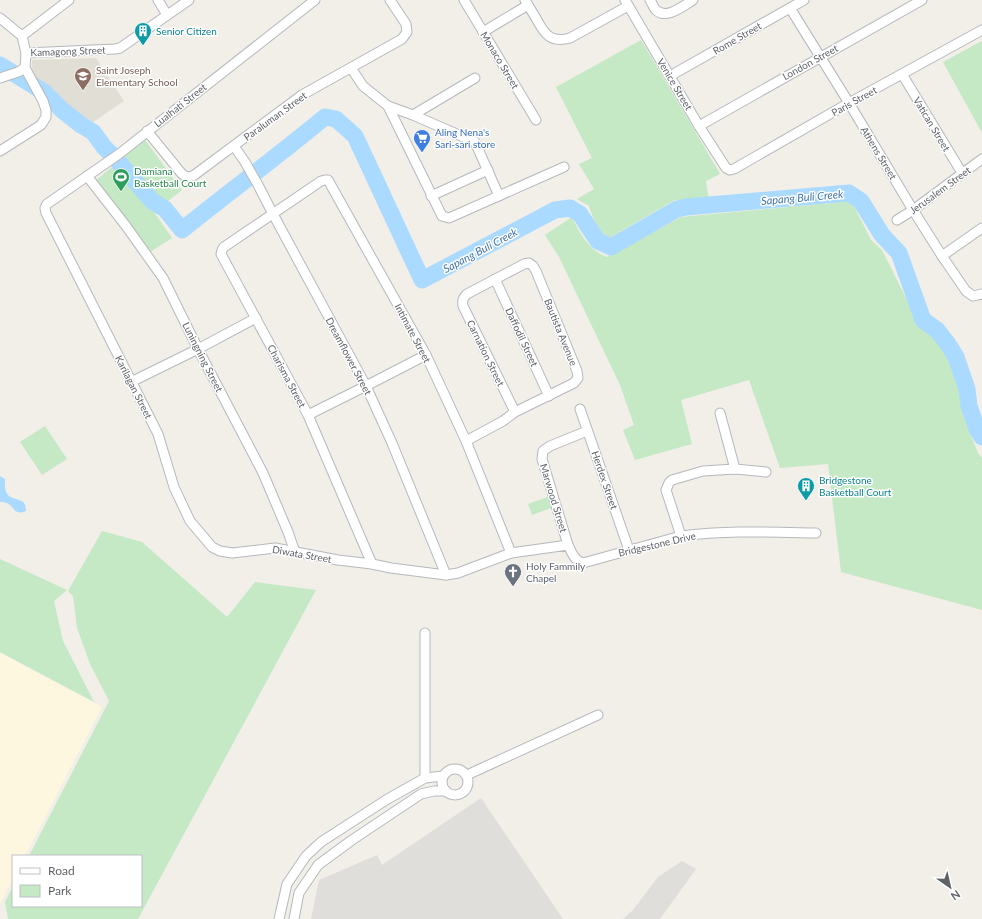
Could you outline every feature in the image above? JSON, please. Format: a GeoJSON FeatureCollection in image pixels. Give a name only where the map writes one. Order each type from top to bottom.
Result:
{"type":"FeatureCollection","features":[{"type":"Feature","properties":{"kind":"street"},"geometry":{"type":"LineString","coordinates":[[22,36],[69,0]]}},
{"type":"Feature","properties":{"kind":"street"},"geometry":{"type":"LineString","coordinates":[[158,0],[167,15]]}},
{"type":"Feature","properties":{"kind":"street","name":"Kamagong Street"},"geometry":{"type":"LineString","coordinates":[[0,18],[22,36],[26,53],[115,49],[120,48],[188,0]]}},
{"type":"Feature","properties":{"kind":"street","name":"Lualhati Street"},"geometry":{"type":"LineString","coordinates":[[44,208],[47,204],[119,154],[315,0]]}},
{"type":"Feature","properties":{"kind":"street","name":"Paraluman Street"},"geometry":{"type":"LineString","coordinates":[[147,131],[182,174],[187,177],[193,176],[302,95],[402,39],[407,32],[406,24],[390,0]]}},
{"type":"Feature","properties":{"kind":"street","name":"Monaco Street"},"geometry":{"type":"LineString","coordinates":[[464,0],[536,120]]}},
{"type":"Feature","properties":{"kind":"street"},"geometry":{"type":"LineString","coordinates":[[650,0],[655,9],[662,14],[668,14],[693,0]]}},
{"type":"Feature","properties":{"kind":"street","name":"Rome Street"},"geometry":{"type":"LineString","coordinates":[[670,76],[804,0]]}},
{"type":"Feature","properties":{"kind":"street","name":"London Street"},"geometry":{"type":"LineString","coordinates":[[699,126],[922,0]]}},
{"type":"Feature","properties":{"kind":"street"},"geometry":{"type":"LineString","coordinates":[[483,32],[526,2],[544,33],[553,38],[562,40],[570,38],[626,3]]}},
{"type":"Feature","properties":{"kind":"street","name":"Venice Street"},"geometry":{"type":"LineString","coordinates":[[626,3],[699,126],[726,168]]}},
{"type":"Feature","properties":{"kind":"street","name":"Athens Street"},"geometry":{"type":"LineString","coordinates":[[790,8],[942,256],[966,291],[977,295]]}},
{"type":"Feature","properties":{"kind":"street","name":"Paris Street"},"geometry":{"type":"LineString","coordinates":[[726,168],[730,170],[734,169],[849,103],[982,30]]}},
{"type":"Feature","properties":{"kind":"street"},"geometry":{"type":"LineString","coordinates":[[0,78],[18,72],[26,53]]}},
{"type":"Feature","properties":{"kind":"street"},"geometry":{"type":"LineString","coordinates":[[351,68],[363,86],[388,106],[475,142],[499,196]]}},
{"type":"Feature","properties":{"kind":"street"},"geometry":{"type":"LineString","coordinates":[[0,151],[41,125],[46,117],[46,110],[34,83],[18,72]]}},
{"type":"Feature","properties":{"kind":"street","name":"Vatican Street"},"geometry":{"type":"LineString","coordinates":[[902,74],[962,174]]}},
{"type":"Feature","properties":{"kind":"street"},"geometry":{"type":"LineString","coordinates":[[414,116],[475,78]]}},
{"type":"Feature","properties":{"kind":"street"},"geometry":{"type":"LineString","coordinates":[[388,106],[442,216],[448,218],[564,167]]}},
{"type":"Feature","properties":{"kind":"street","name":"Dreamflower Street"},"geometry":{"type":"LineString","coordinates":[[234,146],[245,162],[366,386],[392,443],[446,575]]}},
{"type":"Feature","properties":{"kind":"street","name":"Jerusalem Street"},"geometry":{"type":"LineString","coordinates":[[898,220],[982,159]]}},
{"type":"Feature","properties":{"kind":"street"},"geometry":{"type":"LineString","coordinates":[[431,196],[488,170]]}},
{"type":"Feature","properties":{"kind":"street","name":"Luningning Street"},"geometry":{"type":"LineString","coordinates":[[86,176],[126,226],[163,278],[198,349],[263,473],[295,552]]}},
{"type":"Feature","properties":{"kind":"street","name":"Intimate Street"},"geometry":{"type":"LineString","coordinates":[[273,214],[320,182],[328,180],[426,355],[466,441],[511,553]]}},
{"type":"Feature","properties":{"kind":"street","name":"Karilagan Street"},"geometry":{"type":"LineString","coordinates":[[44,208],[158,434],[174,487],[190,521],[212,547],[220,551],[232,553]]}},
{"type":"Feature","properties":{"kind":"street","name":"Charisma Street"},"geometry":{"type":"LineString","coordinates":[[273,214],[224,247],[220,254],[308,415],[372,564]]}},
{"type":"Feature","properties":{"kind":"street"},"geometry":{"type":"LineString","coordinates":[[942,256],[982,228]]}},
{"type":"Feature","properties":{"kind":"street","name":"Bautista Avenue"},"geometry":{"type":"LineString","coordinates":[[466,441],[503,421],[515,412],[574,383],[578,378],[577,371],[533,266],[529,263],[524,264],[495,279]]}},
{"type":"Feature","properties":{"kind":"street","name":"Carnation Street"},"geometry":{"type":"LineString","coordinates":[[495,279],[467,294],[462,301],[463,306],[515,412]]}},
{"type":"Feature","properties":{"kind":"street","name":"Daffodil Street"},"geometry":{"type":"LineString","coordinates":[[495,279],[549,396]]}},
{"type":"Feature","properties":{"kind":"street"},"geometry":{"type":"LineString","coordinates":[[131,382],[256,318]]}},
{"type":"Feature","properties":{"kind":"street"},"geometry":{"type":"LineString","coordinates":[[308,415],[426,355]]}},
{"type":"Feature","properties":{"kind":"street","name":"Herdex Street"},"geometry":{"type":"LineString","coordinates":[[580,410],[629,550]]}},
{"type":"Feature","properties":{"kind":"street"},"geometry":{"type":"LineString","coordinates":[[720,413],[735,469]]}},
{"type":"Feature","properties":{"kind":"street","name":"Marwood Street"},"geometry":{"type":"LineString","coordinates":[[568,545],[542,459],[543,451],[550,446],[588,431]]}},
{"type":"Feature","properties":{"kind":"street"},"geometry":{"type":"LineString","coordinates":[[681,536],[666,490],[668,483],[672,480],[703,470],[735,469],[766,472]]}},
{"type":"Feature","properties":{"kind":"street","name":"Bridgestone Drive"},"geometry":{"type":"LineString","coordinates":[[568,545],[574,557],[583,563],[681,536],[731,531],[816,533]]}},
{"type":"Feature","properties":{"kind":"street"},"geometry":{"type":"LineString","coordinates":[[446,575],[458,573],[511,553],[568,545]]}},
{"type":"Feature","properties":{"kind":"street","name":"Diwata Street"},"geometry":{"type":"LineString","coordinates":[[232,553],[274,548],[338,560],[446,575]]}},
{"type":"Feature","properties":{"kind":"street"},"geometry":{"type":"LineString","coordinates":[[425,634],[425,778]]}},
{"type":"Feature","properties":{"kind":"street"},"geometry":{"type":"LineString","coordinates":[[466,776],[598,714]]}},
{"type":"Feature","properties":{"kind":"street"},"geometry":{"type":"LineString","coordinates":[[294,919],[299,892],[318,865],[352,840],[421,794],[434,791],[446,791],[457,794],[464,791],[468,784],[468,779],[464,772],[457,768],[449,770],[443,776],[442,784],[446,791]]}},
{"type":"Feature","properties":{"kind":"street"},"geometry":{"type":"LineString","coordinates":[[279,919],[287,884],[306,856],[321,842],[386,800],[425,778],[443,776]]}},
{"type":"Feature","properties":{"kind":"street"},"geometry":{"type":"LineString","coordinates":[[306,856],[318,865]]}},
{"type":"Feature","properties":{"kind":"shaded area","name":"Saint Joseph Elementary School"},"geometry":{"type":"Polygon","coordinates":[[[96,58],[124,101],[86,127],[38,81],[32,70],[32,60],[96,58]]]}},
{"type":"Feature","properties":{"kind":"shaded area"},"geometry":{"type":"Polygon","coordinates":[[[0,653],[102,707],[26,855],[12,855],[12,881],[0,904],[0,653]]]}},
{"type":"Feature","properties":{"kind":"shaded area"},"geometry":{"type":"Polygon","coordinates":[[[481,798],[563,919],[311,919],[319,880],[377,855],[382,865],[481,798]]]}},
{"type":"Feature","properties":{"kind":"shaded area"},"geometry":{"type":"Polygon","coordinates":[[[682,861],[696,869],[660,919],[623,919],[633,910],[658,877],[682,861]]]}},
{"type":"Feature","properties":{"kind":"green space"},"geometry":{"type":"Polygon","coordinates":[[[641,40],[720,174],[706,181],[709,201],[675,200],[609,238],[597,229],[589,206],[577,199],[594,189],[579,164],[592,158],[556,87],[641,40]]]}},
{"type":"Feature","properties":{"kind":"green space"},"geometry":{"type":"Polygon","coordinates":[[[982,41],[982,133],[943,62],[982,41]]]}},
{"type":"Feature","properties":{"kind":"green space"},"geometry":{"type":"Polygon","coordinates":[[[145,140],[182,190],[154,212],[172,238],[150,252],[95,181],[145,140]]]}},
{"type":"Feature","properties":{"kind":"green space"},"geometry":{"type":"Polygon","coordinates":[[[849,202],[854,206],[871,240],[882,250],[919,324],[951,356],[964,400],[963,415],[978,453],[982,458],[982,610],[841,572],[828,464],[780,468],[749,380],[681,400],[692,444],[635,460],[623,430],[634,425],[620,385],[559,257],[545,235],[572,217],[578,229],[590,246],[607,257],[681,217],[849,202]]]}},
{"type":"Feature","properties":{"kind":"green space"},"geometry":{"type":"Polygon","coordinates":[[[45,426],[67,459],[42,475],[20,442],[45,426]]]}},
{"type":"Feature","properties":{"kind":"green space"},"geometry":{"type":"Polygon","coordinates":[[[550,496],[554,507],[532,515],[528,504],[550,496]]]}},
{"type":"Feature","properties":{"kind":"green space"},"geometry":{"type":"Polygon","coordinates":[[[102,531],[142,542],[227,617],[255,582],[316,590],[138,919],[8,919],[5,902],[12,888],[12,907],[142,907],[142,855],[30,855],[109,701],[90,664],[77,628],[73,596],[68,591],[102,531]]]}},
{"type":"Feature","properties":{"kind":"green space"},"geometry":{"type":"Polygon","coordinates":[[[0,559],[67,590],[54,601],[63,641],[94,702],[0,652],[0,559]]]}},
{"type":"Feature","properties":{"kind":"water"},"geometry":{"type":"Polygon","coordinates":[[[0,476],[5,479],[5,487],[8,495],[22,501],[26,506],[26,511],[17,512],[7,503],[0,502],[0,476]]]}},
{"type":"Feature","properties":{"kind":"waterway","name":"Sapang Buli Creek"},"geometry":{"type":"LineString","coordinates":[[0,65],[44,92],[62,110],[81,125],[93,132],[104,147],[152,201],[165,209],[182,230],[325,117],[336,119],[355,136],[422,280],[555,210],[570,208],[580,214],[598,241],[611,247],[677,209],[849,193],[861,201],[882,235],[899,253],[923,320],[937,330],[956,357],[967,389],[969,406],[977,429],[982,437]]}},
{"type":"Feature","properties":{"kind":"place","name":"Senior Citizen"},"geometry":{"type":"Point","coordinates":[143,46]}},
{"type":"Feature","properties":{"kind":"place","name":"Saint Joseph Elementary School"},"geometry":{"type":"Point","coordinates":[83,91]}},
{"type":"Feature","properties":{"kind":"place","name":"Aling Nena's Sari-sari store"},"geometry":{"type":"Point","coordinates":[422,153]}},
{"type":"Feature","properties":{"kind":"place","name":"Damiana Basketball Court"},"geometry":{"type":"Point","coordinates":[121,192]}},
{"type":"Feature","properties":{"kind":"place","name":"Bridgestone Basketball Court"},"geometry":{"type":"Point","coordinates":[806,501]}},
{"type":"Feature","properties":{"kind":"place","name":"Holy Fammily Chapel"},"geometry":{"type":"Point","coordinates":[513,587]}}]}
